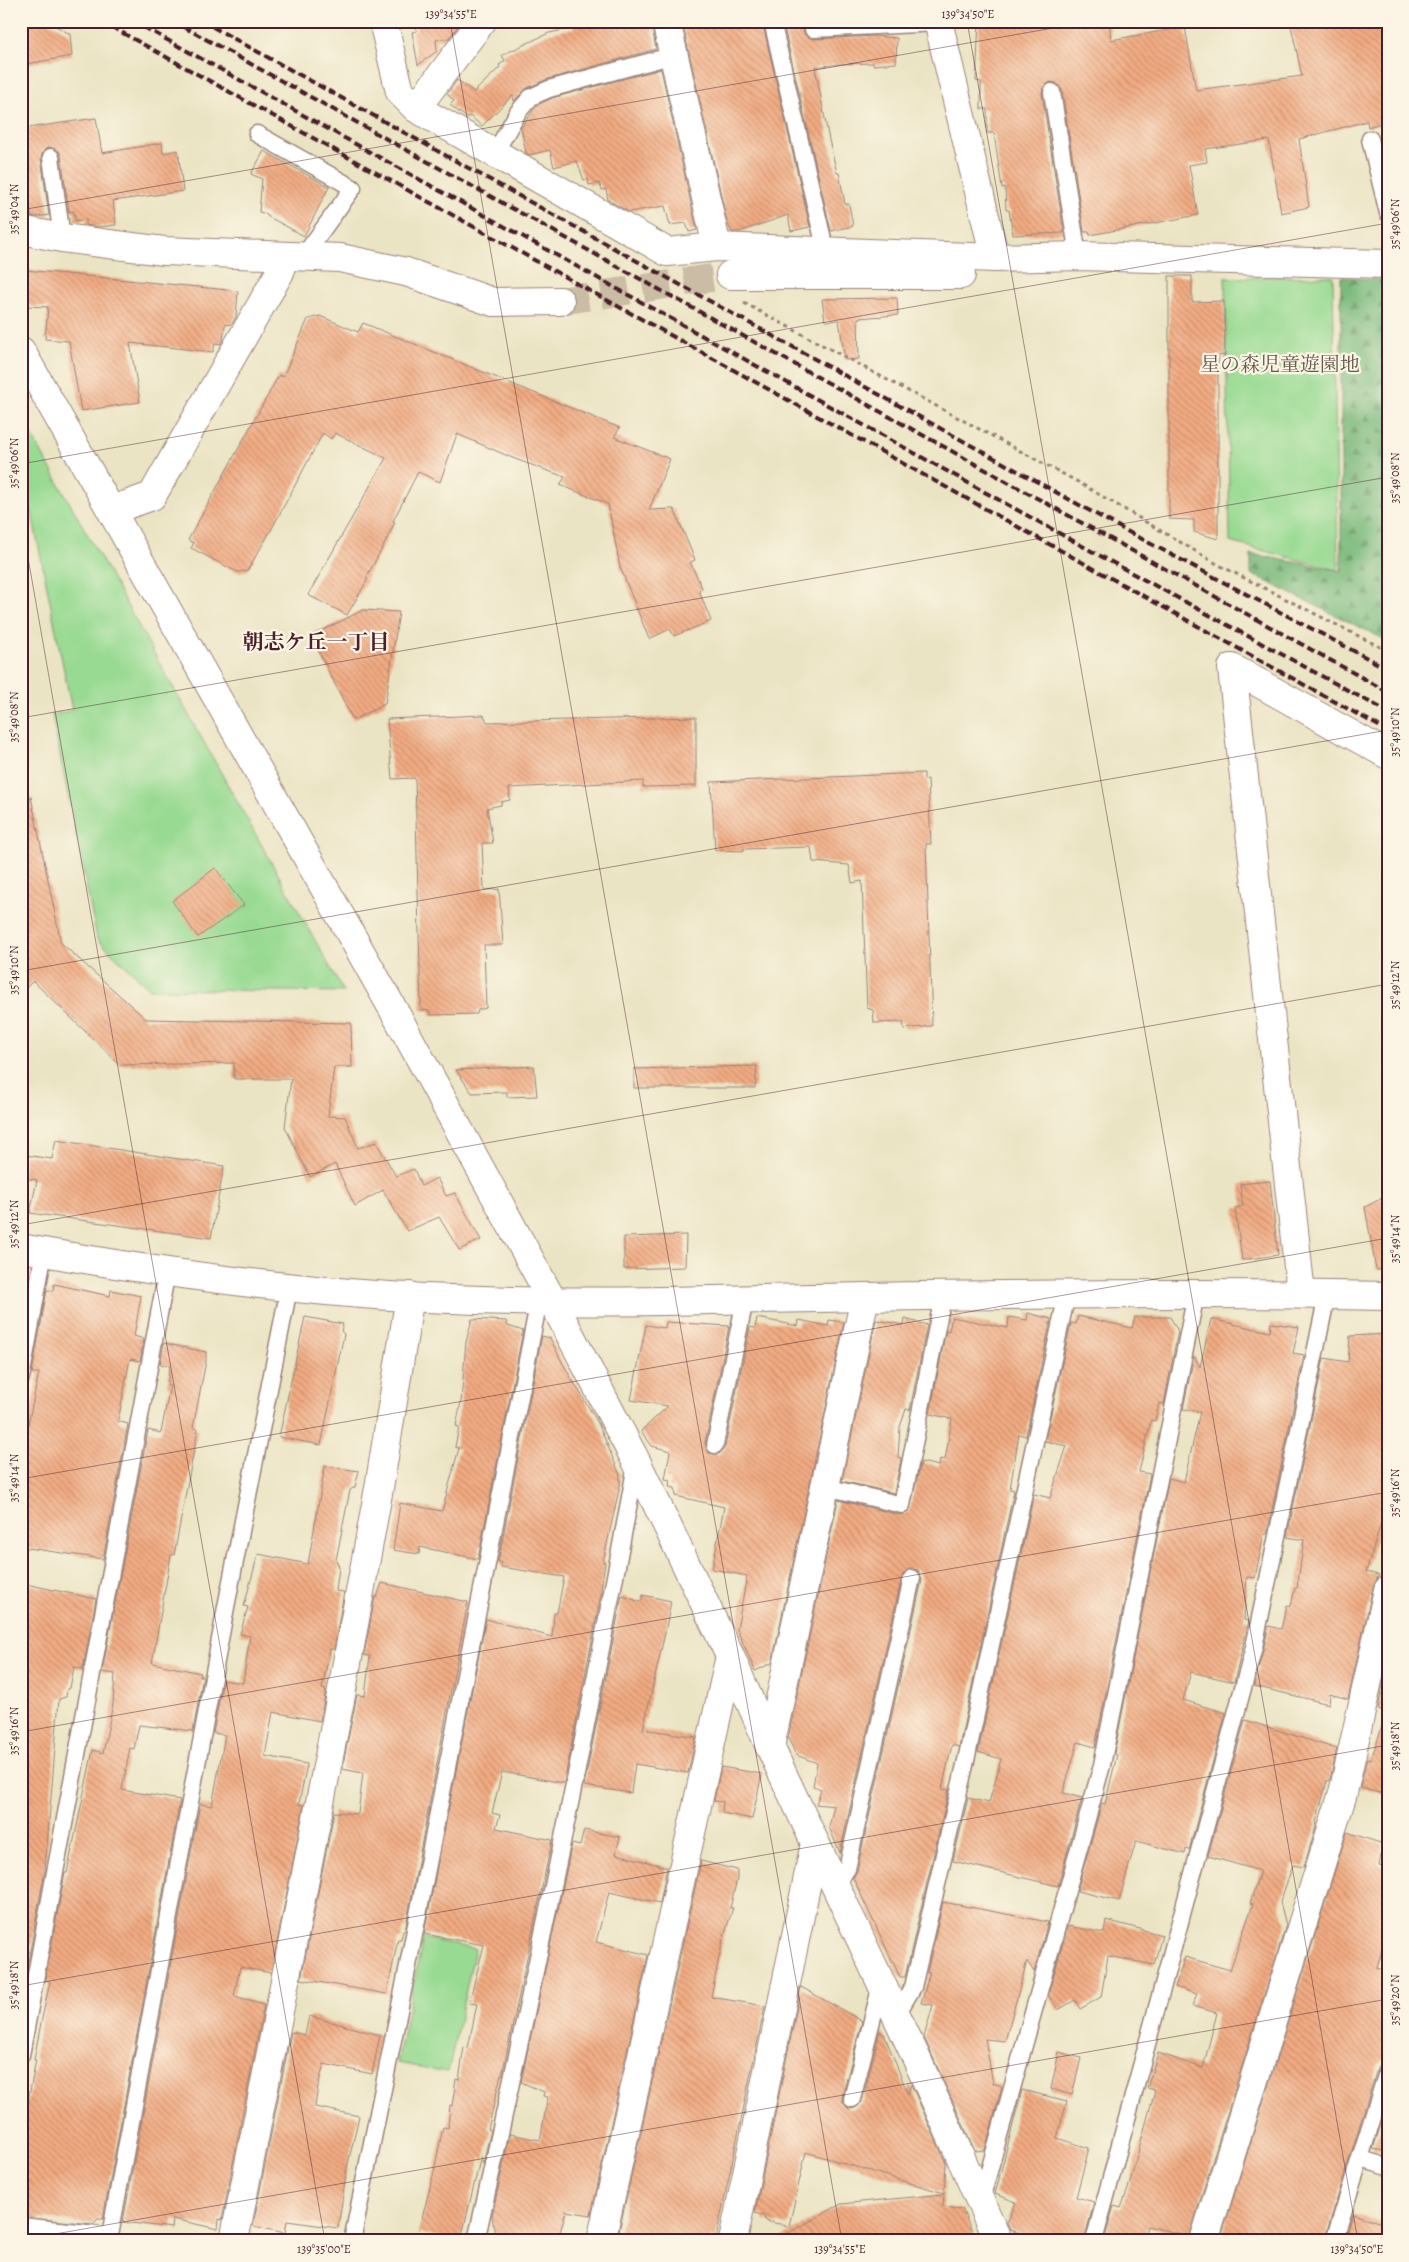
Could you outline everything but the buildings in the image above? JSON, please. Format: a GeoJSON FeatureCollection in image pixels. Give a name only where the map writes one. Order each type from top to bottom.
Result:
{"type":"FeatureCollection","features":[{"type":"Feature","properties":{"kind":"street"},"geometry":{"type":"LineString","coordinates":[[384,21],[400,92],[416,108],[667,252],[717,247],[995,258],[1078,256],[1388,264]]}},
{"type":"Feature","properties":{"kind":"street"},"geometry":{"type":"LineString","coordinates":[[416,108],[482,21]]}},
{"type":"Feature","properties":{"kind":"street"},"geometry":{"type":"LineString","coordinates":[[666,21],[717,247]]}},
{"type":"Feature","properties":{"kind":"street"},"geometry":{"type":"LineString","coordinates":[[938,22],[995,258]]}},
{"type":"Feature","properties":{"kind":"street"},"geometry":{"type":"LineString","coordinates":[[21,230],[62,238],[164,252],[340,258],[406,272],[493,302],[560,301]]}},
{"type":"Feature","properties":{"kind":"street"},"geometry":{"type":"LineString","coordinates":[[112,510],[152,496],[280,272],[292,257]]}},
{"type":"Feature","properties":{"kind":"street"},"geometry":{"type":"LineString","coordinates":[[733,286],[980,275],[995,258]]}},
{"type":"Feature","properties":{"kind":"street"},"geometry":{"type":"LineString","coordinates":[[21,351],[398,1018],[546,1300],[636,1463],[730,1656],[770,1747],[981,2200],[998,2241]]}},
{"type":"Feature","properties":{"kind":"street"},"geometry":{"type":"LineString","coordinates":[[1314,1295],[1232,668],[1388,755]]}},
{"type":"Feature","properties":{"kind":"street"},"geometry":{"type":"LineString","coordinates":[[32,1250],[167,1272],[288,1288],[410,1296],[546,1300],[745,1300],[1067,1294],[1388,1296]]}},
{"type":"Feature","properties":{"kind":"street"},"geometry":{"type":"LineString","coordinates":[[234,2241],[342,1690],[379,1488],[410,1296]]}},
{"type":"Feature","properties":{"kind":"street"},"geometry":{"type":"LineString","coordinates":[[770,1747],[865,1297]]}},
{"type":"Feature","properties":{"kind":"street"},"geometry":{"type":"LineString","coordinates":[[1204,2241],[1343,1793],[1388,1590]]}},
{"type":"Feature","properties":{"kind":"street"},"geometry":{"type":"LineString","coordinates":[[601,2241],[730,1656]]}},
{"type":"Feature","properties":{"kind":"street"},"geometry":{"type":"LineString","coordinates":[[733,2241],[815,1843]]}},
{"type":"Feature","properties":{"kind":"street"},"geometry":{"type":"LineString","coordinates":[[21,2232],[105,2241]]}},
{"type":"Feature","properties":{"kind":"lane"},"geometry":{"type":"LineString","coordinates":[[772,21],[826,252]]}},
{"type":"Feature","properties":{"kind":"lane"},"geometry":{"type":"LineString","coordinates":[[812,29],[938,22]]}},
{"type":"Feature","properties":{"kind":"lane"},"geometry":{"type":"LineString","coordinates":[[494,153],[518,112],[531,97],[549,89],[674,55]]}},
{"type":"Feature","properties":{"kind":"lane"},"geometry":{"type":"LineString","coordinates":[[1052,92],[1078,256]]}},
{"type":"Feature","properties":{"kind":"lane"},"geometry":{"type":"LineString","coordinates":[[257,134],[353,188],[292,257]]}},
{"type":"Feature","properties":{"kind":"lane"},"geometry":{"type":"LineString","coordinates":[[1370,139],[1388,213]]}},
{"type":"Feature","properties":{"kind":"lane"},"geometry":{"type":"LineString","coordinates":[[51,157],[62,238]]}},
{"type":"Feature","properties":{"kind":"lane"},"geometry":{"type":"LineString","coordinates":[[21,1378],[32,1250]]}},
{"type":"Feature","properties":{"kind":"lane"},"geometry":{"type":"LineString","coordinates":[[21,2055],[167,1272]]}},
{"type":"Feature","properties":{"kind":"lane"},"geometry":{"type":"LineString","coordinates":[[109,2241],[224,1617],[288,1288]]}},
{"type":"Feature","properties":{"kind":"lane"},"geometry":{"type":"LineString","coordinates":[[896,2016],[913,1987],[963,1775],[1067,1294]]}},
{"type":"Feature","properties":{"kind":"lane"},"geometry":{"type":"LineString","coordinates":[[981,2200],[1102,1765],[1196,1294]]}},
{"type":"Feature","properties":{"kind":"lane"},"geometry":{"type":"LineString","coordinates":[[1094,2241],[1254,1647],[1314,1295]]}},
{"type":"Feature","properties":{"kind":"lane"},"geometry":{"type":"LineString","coordinates":[[826,1487],[902,1505],[943,1296]]}},
{"type":"Feature","properties":{"kind":"lane"},"geometry":{"type":"LineString","coordinates":[[352,2241],[546,1300]]}},
{"type":"Feature","properties":{"kind":"lane"},"geometry":{"type":"LineString","coordinates":[[715,1445],[745,1300]]}},
{"type":"Feature","properties":{"kind":"lane"},"geometry":{"type":"LineString","coordinates":[[476,2241],[525,2021],[598,1667],[636,1463]]}},
{"type":"Feature","properties":{"kind":"lane"},"geometry":{"type":"LineString","coordinates":[[835,1886],[847,1869],[912,1578]]}},
{"type":"Feature","properties":{"kind":"lane"},"geometry":{"type":"LineString","coordinates":[[852,2099],[881,1984]]}},
{"type":"Feature","properties":{"kind":"lane"},"geometry":{"type":"LineString","coordinates":[[1334,2241],[1388,2069]]}},
{"type":"Feature","properties":{"kind":"lane"},"geometry":{"type":"LineString","coordinates":[[1361,2159],[1388,2167]]}},
{"type":"Feature","properties":{"kind":"path"},"geometry":{"type":"LineString","coordinates":[[733,286],[1220,565],[1388,651]]}},
{"type":"Feature","properties":{"kind":"green space","name":"星の森児童遊園地"},"geometry":{"type":"Polygon","coordinates":[[[1333,276],[1338,570],[1230,542],[1225,278],[1333,276]]]}},
{"type":"Feature","properties":{"kind":"green space"},"geometry":{"type":"Polygon","coordinates":[[[1341,277],[1388,280],[1388,641],[1251,574],[1251,554],[1341,571],[1341,277]]]}},
{"type":"Feature","properties":{"kind":"green space"},"geometry":{"type":"Polygon","coordinates":[[[21,416],[344,992],[150,989],[97,939],[52,715],[72,710],[21,460],[21,416]]]}},
{"type":"Feature","properties":{"kind":"green space"},"geometry":{"type":"Polygon","coordinates":[[[423,1938],[475,1949],[448,2072],[397,2063],[423,1938]]]}},
{"type":"Feature","properties":{"kind":"tunnel"},"geometry":{"type":"LineString","coordinates":[[560,301],[730,275]]}},
{"type":"Feature","properties":{"kind":"railway"},"geometry":{"type":"LineString","coordinates":[[101,21],[1388,731]]}},
{"type":"Feature","properties":{"kind":"railway"},"geometry":{"type":"LineString","coordinates":[[133,21],[1095,553],[1388,712]]}},
{"type":"Feature","properties":{"kind":"railway"},"geometry":{"type":"LineString","coordinates":[[173,21],[1388,692]]}},
{"type":"Feature","properties":{"kind":"railway"},"geometry":{"type":"LineString","coordinates":[[202,21],[1121,528],[1388,669]]}},
{"type":"Feature","properties":{"kind":"district","name":"朝志ケ丘一丁目"},"geometry":{"type":"Point","coordinates":[316,642]}}]}
